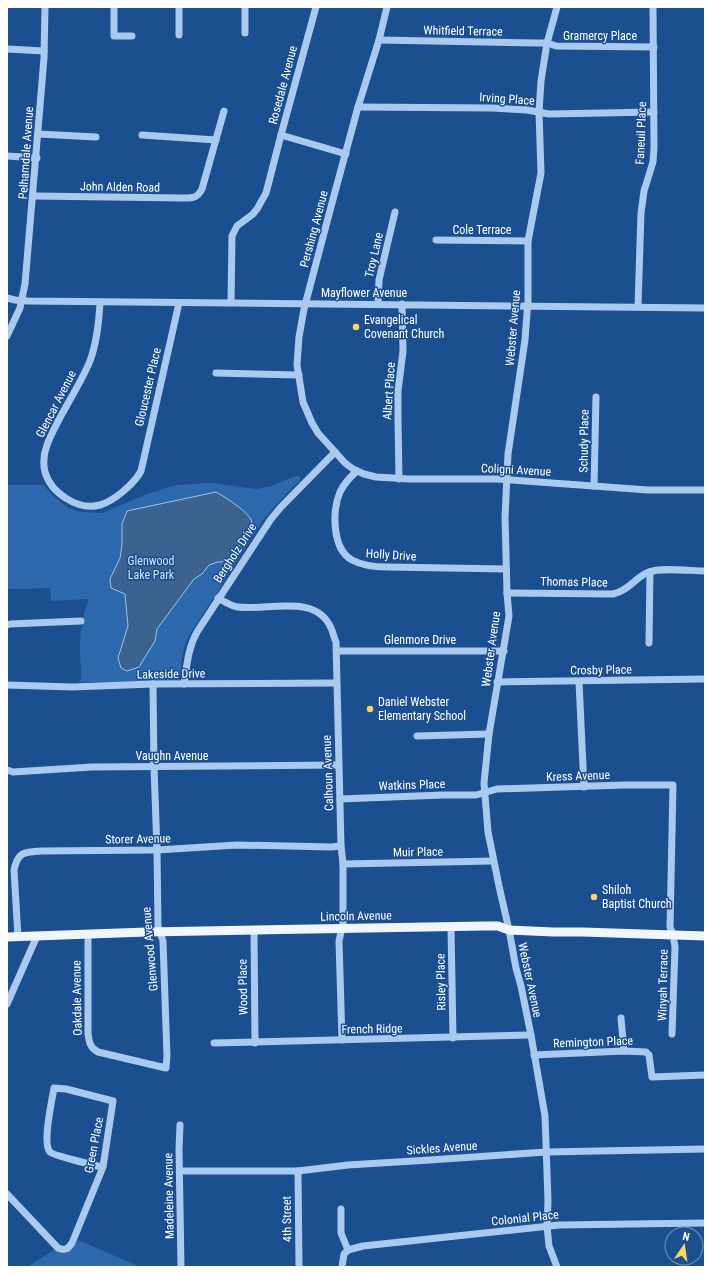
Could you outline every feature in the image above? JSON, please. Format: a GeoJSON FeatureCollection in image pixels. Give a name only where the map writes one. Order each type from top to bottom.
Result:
{"type":"FeatureCollection","features":[{"type":"Feature","properties":{"kind":"main road","name":"Lincoln Avenue"},"geometry":{"type":"LineString","coordinates":[[7,937],[343,928],[498,926],[509,930],[705,936]]}},
{"type":"Feature","properties":{"kind":"street","name":"Pelhamdale Avenue"},"geometry":{"type":"LineString","coordinates":[[7,336],[22,301],[25,284],[37,158],[44,52],[45,7]]}},
{"type":"Feature","properties":{"kind":"street"},"geometry":{"type":"LineString","coordinates":[[114,7],[114,36],[132,36]]}},
{"type":"Feature","properties":{"kind":"street"},"geometry":{"type":"LineString","coordinates":[[179,7],[179,35]]}},
{"type":"Feature","properties":{"kind":"street"},"geometry":{"type":"LineString","coordinates":[[245,7],[245,33]]}},
{"type":"Feature","properties":{"kind":"street","name":"Rosedale Avenue"},"geometry":{"type":"LineString","coordinates":[[231,302],[232,236],[237,226],[253,214],[261,204],[266,193],[316,7]]}},
{"type":"Feature","properties":{"kind":"street","name":"Pershing Avenue"},"geometry":{"type":"LineString","coordinates":[[335,452],[318,433],[306,412],[303,402],[297,352],[306,303],[358,107],[387,7]]}},
{"type":"Feature","properties":{"kind":"street","name":"Webster Avenue"},"geometry":{"type":"LineString","coordinates":[[557,7],[547,43],[542,81],[539,112],[541,173],[528,241],[528,306],[525,340],[508,454],[505,517],[509,616],[489,734],[484,792],[488,832],[493,861],[521,986],[546,1116],[548,1201],[547,1226],[549,1246],[557,1267]]}},
{"type":"Feature","properties":{"kind":"street","name":"Faneuil Place"},"geometry":{"type":"LineString","coordinates":[[638,306],[641,213],[644,191],[653,162],[653,7]]}},
{"type":"Feature","properties":{"kind":"street","name":"Whitfield Terrace"},"geometry":{"type":"LineString","coordinates":[[378,40],[547,43]]}},
{"type":"Feature","properties":{"kind":"street","name":"Gramercy Place"},"geometry":{"type":"LineString","coordinates":[[547,43],[556,46],[654,47]]}},
{"type":"Feature","properties":{"kind":"street"},"geometry":{"type":"LineString","coordinates":[[7,49],[44,52]]}},
{"type":"Feature","properties":{"kind":"street","name":"Irving Place"},"geometry":{"type":"LineString","coordinates":[[358,107],[491,108],[549,114],[654,112]]}},
{"type":"Feature","properties":{"kind":"street"},"geometry":{"type":"LineString","coordinates":[[142,135],[216,140],[224,111]]}},
{"type":"Feature","properties":{"kind":"street"},"geometry":{"type":"LineString","coordinates":[[38,134],[96,137]]}},
{"type":"Feature","properties":{"kind":"street"},"geometry":{"type":"LineString","coordinates":[[281,135],[346,154]]}},
{"type":"Feature","properties":{"kind":"street","name":"John Alden Road"},"geometry":{"type":"LineString","coordinates":[[34,196],[195,198],[202,189],[216,140]]}},
{"type":"Feature","properties":{"kind":"street"},"geometry":{"type":"LineString","coordinates":[[7,156],[37,158]]}},
{"type":"Feature","properties":{"kind":"street","name":"Troy Lane"},"geometry":{"type":"LineString","coordinates":[[378,304],[378,280],[395,212]]}},
{"type":"Feature","properties":{"kind":"street","name":"Cole Terrace"},"geometry":{"type":"LineString","coordinates":[[436,240],[528,241]]}},
{"type":"Feature","properties":{"kind":"street","name":"Mayflower Avenue"},"geometry":{"type":"LineString","coordinates":[[7,298],[22,301],[638,306],[705,308]]}},
{"type":"Feature","properties":{"kind":"street","name":"Glencar Avenue"},"geometry":{"type":"LineString","coordinates":[[100,302],[98,330],[94,347],[80,382],[47,446],[44,460],[45,472],[59,494],[75,503],[91,506],[102,505],[114,498],[138,476]]}},
{"type":"Feature","properties":{"kind":"street","name":"Gloucester Place"},"geometry":{"type":"LineString","coordinates":[[138,476],[179,302]]}},
{"type":"Feature","properties":{"kind":"street","name":"Albert Place"},"geometry":{"type":"LineString","coordinates":[[399,479],[398,391],[403,351],[402,304]]}},
{"type":"Feature","properties":{"kind":"street"},"geometry":{"type":"LineString","coordinates":[[216,373],[299,375]]}},
{"type":"Feature","properties":{"kind":"street","name":"Schudy Place"},"geometry":{"type":"LineString","coordinates":[[594,486],[596,397]]}},
{"type":"Feature","properties":{"kind":"street","name":"Coligni Avenue"},"geometry":{"type":"LineString","coordinates":[[335,452],[345,463],[357,471],[376,477],[399,479],[506,480],[648,490],[705,490]]}},
{"type":"Feature","properties":{"kind":"street","name":"Bergholz Drive"},"geometry":{"type":"LineString","coordinates":[[184,684],[192,640],[218,598],[271,519],[335,452]]}},
{"type":"Feature","properties":{"kind":"street","name":"Holly Drive"},"geometry":{"type":"LineString","coordinates":[[357,471],[347,481],[340,492],[335,515],[337,539],[345,555],[351,560],[361,564],[388,568],[506,569]]}},
{"type":"Feature","properties":{"kind":"street","name":"Thomas Place"},"geometry":{"type":"LineString","coordinates":[[507,593],[613,594],[626,589],[650,572],[662,570],[705,571]]}},
{"type":"Feature","properties":{"kind":"street"},"geometry":{"type":"LineString","coordinates":[[649,643],[650,572]]}},
{"type":"Feature","properties":{"kind":"street","name":"Calhoun Avenue"},"geometry":{"type":"LineString","coordinates":[[218,598],[237,606],[250,608],[304,607],[316,612],[327,621],[331,627],[336,642],[343,928],[340,941],[342,1040]]}},
{"type":"Feature","properties":{"kind":"street"},"geometry":{"type":"LineString","coordinates":[[7,625],[81,622]]}},
{"type":"Feature","properties":{"kind":"street","name":"Glenmore Drive"},"geometry":{"type":"LineString","coordinates":[[336,651],[504,651]]}},
{"type":"Feature","properties":{"kind":"street","name":"Crosby Place"},"geometry":{"type":"LineString","coordinates":[[497,682],[705,679]]}},
{"type":"Feature","properties":{"kind":"street"},"geometry":{"type":"LineString","coordinates":[[579,682],[584,787]]}},
{"type":"Feature","properties":{"kind":"street","name":"Lakeside Drive"},"geometry":{"type":"LineString","coordinates":[[7,685],[80,687],[153,684],[336,683]]}},
{"type":"Feature","properties":{"kind":"street","name":"Glenwood Avenue"},"geometry":{"type":"LineString","coordinates":[[153,684],[158,926],[163,941],[167,1056],[166,1068]]}},
{"type":"Feature","properties":{"kind":"street"},"geometry":{"type":"LineString","coordinates":[[417,736],[489,734]]}},
{"type":"Feature","properties":{"kind":"street","name":"Vaughn Avenue"},"geometry":{"type":"LineString","coordinates":[[7,770],[13,772],[92,768],[338,765]]}},
{"type":"Feature","properties":{"kind":"street","name":"Kress Avenue"},"geometry":{"type":"LineString","coordinates":[[484,792],[496,789],[674,785]]}},
{"type":"Feature","properties":{"kind":"street","name":"Winyah Terrace"},"geometry":{"type":"LineString","coordinates":[[672,1034],[675,947],[670,927],[674,785]]}},
{"type":"Feature","properties":{"kind":"street","name":"Watkins Place"},"geometry":{"type":"LineString","coordinates":[[340,799],[476,795],[484,792]]}},
{"type":"Feature","properties":{"kind":"street","name":"Storer Avenue"},"geometry":{"type":"LineString","coordinates":[[18,937],[14,870],[16,862],[22,854],[26,852],[157,850],[237,846],[341,846]]}},
{"type":"Feature","properties":{"kind":"street","name":"Muir Place"},"geometry":{"type":"LineString","coordinates":[[342,864],[493,861]]}},
{"type":"Feature","properties":{"kind":"street","name":"Risley Place"},"geometry":{"type":"LineString","coordinates":[[451,927],[453,1038]]}},
{"type":"Feature","properties":{"kind":"street","name":"Wood Place"},"geometry":{"type":"LineString","coordinates":[[254,930],[255,1043]]}},
{"type":"Feature","properties":{"kind":"street","name":"Oakdale Avenue"},"geometry":{"type":"LineString","coordinates":[[88,935],[89,1042],[94,1050],[98,1052],[166,1068]]}},
{"type":"Feature","properties":{"kind":"street"},"geometry":{"type":"LineString","coordinates":[[7,1004],[37,936]]}},
{"type":"Feature","properties":{"kind":"street"},"geometry":{"type":"LineString","coordinates":[[621,1018],[624,1051]]}},
{"type":"Feature","properties":{"kind":"street","name":"French Ridge"},"geometry":{"type":"LineString","coordinates":[[214,1043],[531,1035]]}},
{"type":"Feature","properties":{"kind":"street","name":"Remington Place"},"geometry":{"type":"LineString","coordinates":[[534,1055],[624,1051],[646,1052],[649,1055],[652,1077],[705,1075]]}},
{"type":"Feature","properties":{"kind":"street","name":"Green Place"},"geometry":{"type":"LineString","coordinates":[[7,1194],[58,1248],[65,1250],[68,1248],[75,1237],[103,1167],[113,1100],[66,1089],[54,1088],[46,1144],[50,1153],[103,1167]]}},
{"type":"Feature","properties":{"kind":"street","name":"Madeleine Avenue"},"geometry":{"type":"LineString","coordinates":[[180,1125],[181,1267]]}},
{"type":"Feature","properties":{"kind":"street","name":"Sickles Avenue"},"geometry":{"type":"LineString","coordinates":[[180,1172],[298,1171],[348,1164],[546,1152],[705,1148]]}},
{"type":"Feature","properties":{"kind":"street","name":"4th Street"},"geometry":{"type":"LineString","coordinates":[[298,1171],[298,1267]]}},
{"type":"Feature","properties":{"kind":"street"},"geometry":{"type":"LineString","coordinates":[[341,1209],[341,1233],[348,1250],[344,1254],[342,1267]]}},
{"type":"Feature","properties":{"kind":"street","name":"Colonial Place"},"geometry":{"type":"LineString","coordinates":[[348,1250],[363,1246],[547,1226],[705,1223]]}},
{"type":"Feature","properties":{"kind":"green space","name":"Glenwood Lake Park"},"geometry":{"type":"Polygon","coordinates":[[[296,476],[300,477],[300,480],[264,519],[190,634],[183,651],[180,679],[177,682],[78,682],[81,679],[81,631],[89,599],[51,601],[50,588],[7,589],[7,485],[44,485],[52,495],[67,507],[81,512],[102,513],[147,494],[176,485],[211,483],[256,489],[271,486],[296,476]]]}},
{"type":"Feature","properties":{"kind":"green space"},"geometry":{"type":"Polygon","coordinates":[[[78,1240],[136,1265],[136,1267],[29,1266],[54,1250],[62,1252],[68,1251],[78,1240]]]}},
{"type":"Feature","properties":{"kind":"shaded area"},"geometry":{"type":"Polygon","coordinates":[[[216,492],[243,510],[251,519],[252,526],[242,543],[235,549],[235,555],[221,562],[209,565],[202,574],[194,579],[157,629],[155,641],[139,667],[127,671],[121,668],[118,658],[128,626],[125,594],[111,588],[110,579],[120,558],[122,524],[127,511],[216,492]]]}},
{"type":"Feature","properties":{"kind":"place","name":"Evangelical Covenant Church"},"geometry":{"type":"Point","coordinates":[356,327]}},
{"type":"Feature","properties":{"kind":"place","name":"Daniel Webster Elementary School"},"geometry":{"type":"Point","coordinates":[370,709]}},
{"type":"Feature","properties":{"kind":"place","name":"Shiloh Baptist Church"},"geometry":{"type":"Point","coordinates":[594,897]}}]}
